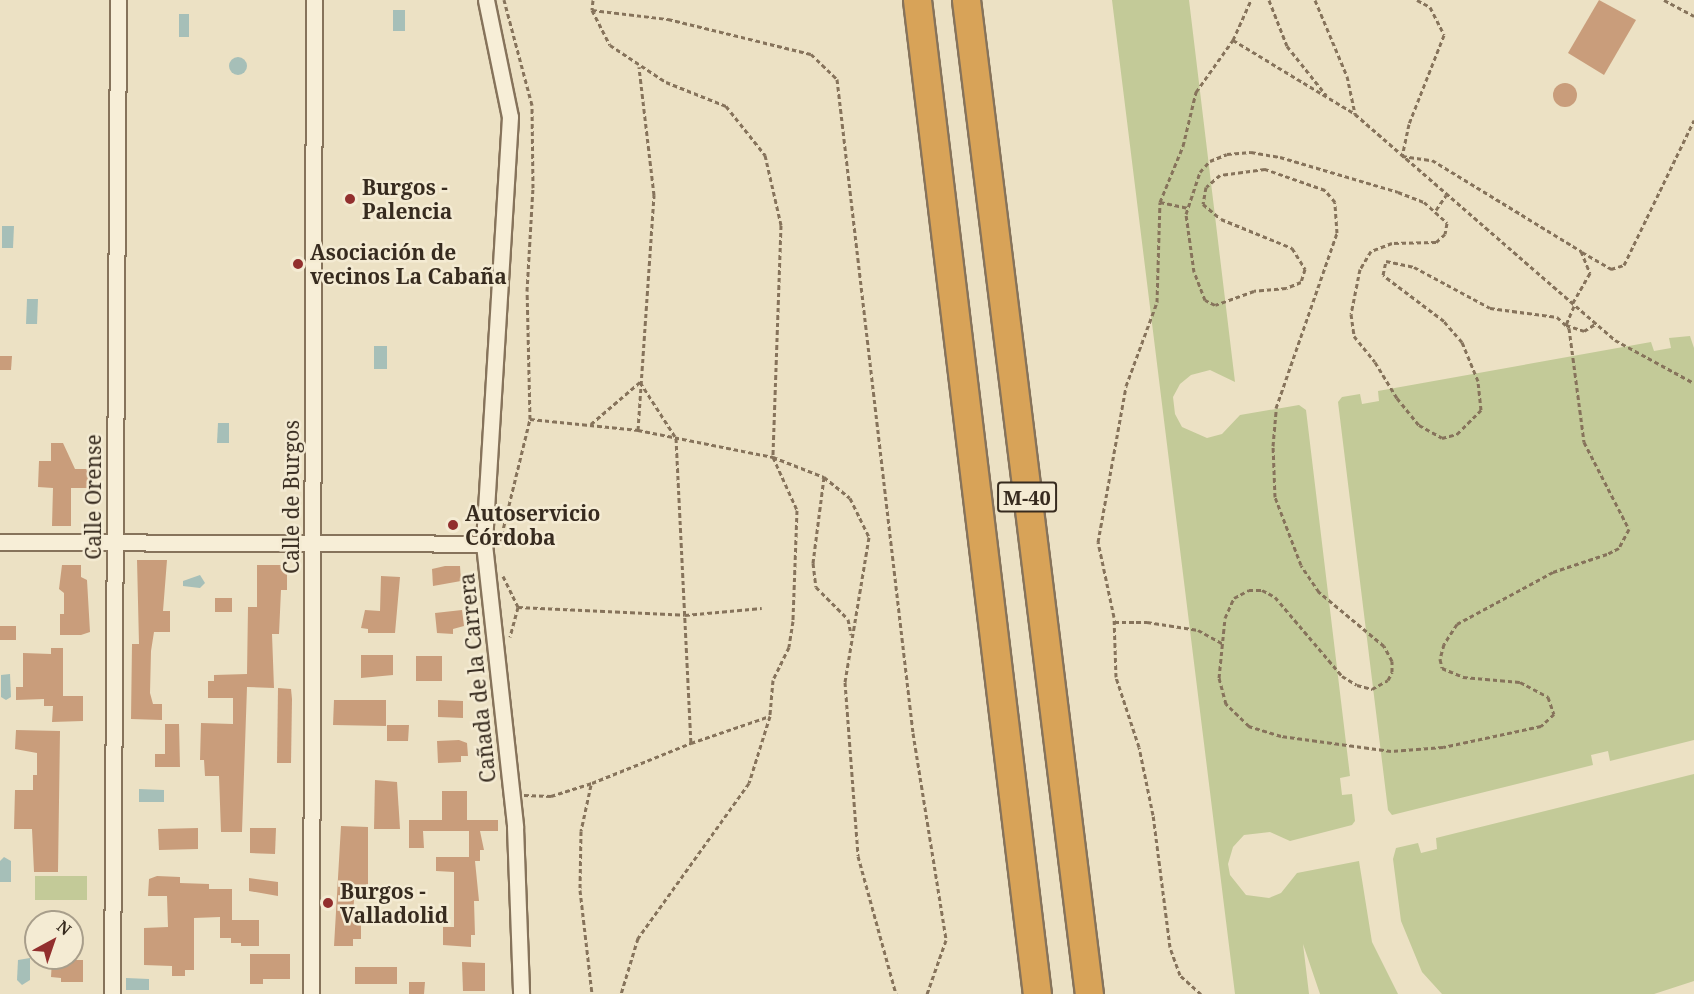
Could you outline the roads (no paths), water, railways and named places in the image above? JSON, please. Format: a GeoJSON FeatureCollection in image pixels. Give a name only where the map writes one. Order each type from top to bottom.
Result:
{"type":"FeatureCollection","features":[{"type":"Feature","properties":{"kind":"highway","name":"M-40"},"geometry":{"type":"LineString","coordinates":[[917,0],[1037,994]]}},
{"type":"Feature","properties":{"kind":"highway","name":"M-40"},"geometry":{"type":"LineString","coordinates":[[966,0],[1089,994]]}},
{"type":"Feature","properties":{"kind":"street","name":"Calle Orense"},"geometry":{"type":"LineString","coordinates":[[112,994],[118,0]]}},
{"type":"Feature","properties":{"kind":"street","name":"Calle de Burgos"},"geometry":{"type":"LineString","coordinates":[[311,994],[314,0]]}},
{"type":"Feature","properties":{"kind":"street","name":"Cañada de la Carrera"},"geometry":{"type":"LineString","coordinates":[[486,0],[510,117],[484,544],[515,826],[521,994]]}},
{"type":"Feature","properties":{"kind":"street"},"geometry":{"type":"LineString","coordinates":[[0,542],[484,544]]}},
{"type":"Feature","properties":{"kind":"water"},"geometry":{"type":"Polygon","coordinates":[[[393,10],[405,10],[405,31],[393,31],[393,10]]]}},
{"type":"Feature","properties":{"kind":"water"},"geometry":{"type":"Polygon","coordinates":[[[179,14],[189,14],[189,37],[179,37],[179,14]]]}},
{"type":"Feature","properties":{"kind":"water"},"geometry":{"type":"Polygon","coordinates":[[[238,57],[244,60],[247,66],[244,72],[238,75],[232,72],[229,66],[232,60],[238,57]]]}},
{"type":"Feature","properties":{"kind":"water"},"geometry":{"type":"Polygon","coordinates":[[[2,226],[14,226],[13,248],[2,248],[2,226]]]}},
{"type":"Feature","properties":{"kind":"water"},"geometry":{"type":"Polygon","coordinates":[[[27,299],[38,299],[37,324],[26,324],[27,299]]]}},
{"type":"Feature","properties":{"kind":"water"},"geometry":{"type":"Polygon","coordinates":[[[374,346],[387,346],[387,369],[374,369],[374,346]]]}},
{"type":"Feature","properties":{"kind":"water"},"geometry":{"type":"Polygon","coordinates":[[[218,423],[229,423],[229,443],[217,443],[218,423]]]}},
{"type":"Feature","properties":{"kind":"water"},"geometry":{"type":"Polygon","coordinates":[[[200,575],[205,583],[200,588],[183,586],[183,581],[200,575]]]}},
{"type":"Feature","properties":{"kind":"water"},"geometry":{"type":"Polygon","coordinates":[[[10,674],[11,697],[6,700],[1,697],[1,675],[10,674]]]}},
{"type":"Feature","properties":{"kind":"water"},"geometry":{"type":"Polygon","coordinates":[[[139,789],[164,790],[164,802],[139,802],[139,789]]]}},
{"type":"Feature","properties":{"kind":"water"},"geometry":{"type":"Polygon","coordinates":[[[4,857],[11,861],[11,882],[0,882],[0,861],[4,857]]]}},
{"type":"Feature","properties":{"kind":"water"},"geometry":{"type":"Polygon","coordinates":[[[24,959],[24,970],[30,970],[30,980],[22,985],[17,980],[18,960],[24,959]]]}},
{"type":"Feature","properties":{"kind":"water"},"geometry":{"type":"Polygon","coordinates":[[[126,978],[149,979],[149,990],[126,990],[126,978]]]}},
{"type":"Feature","properties":{"kind":"place","name":"Burgos - Palencia"},"geometry":{"type":"Point","coordinates":[350,199]}},
{"type":"Feature","properties":{"kind":"place","name":"Asociación de vecinos La Cabaña"},"geometry":{"type":"Point","coordinates":[298,264]}},
{"type":"Feature","properties":{"kind":"place","name":"Autoservicio Córdoba"},"geometry":{"type":"Point","coordinates":[453,525]}},
{"type":"Feature","properties":{"kind":"place","name":"Burgos - Valladolid"},"geometry":{"type":"Point","coordinates":[328,903]}}]}
